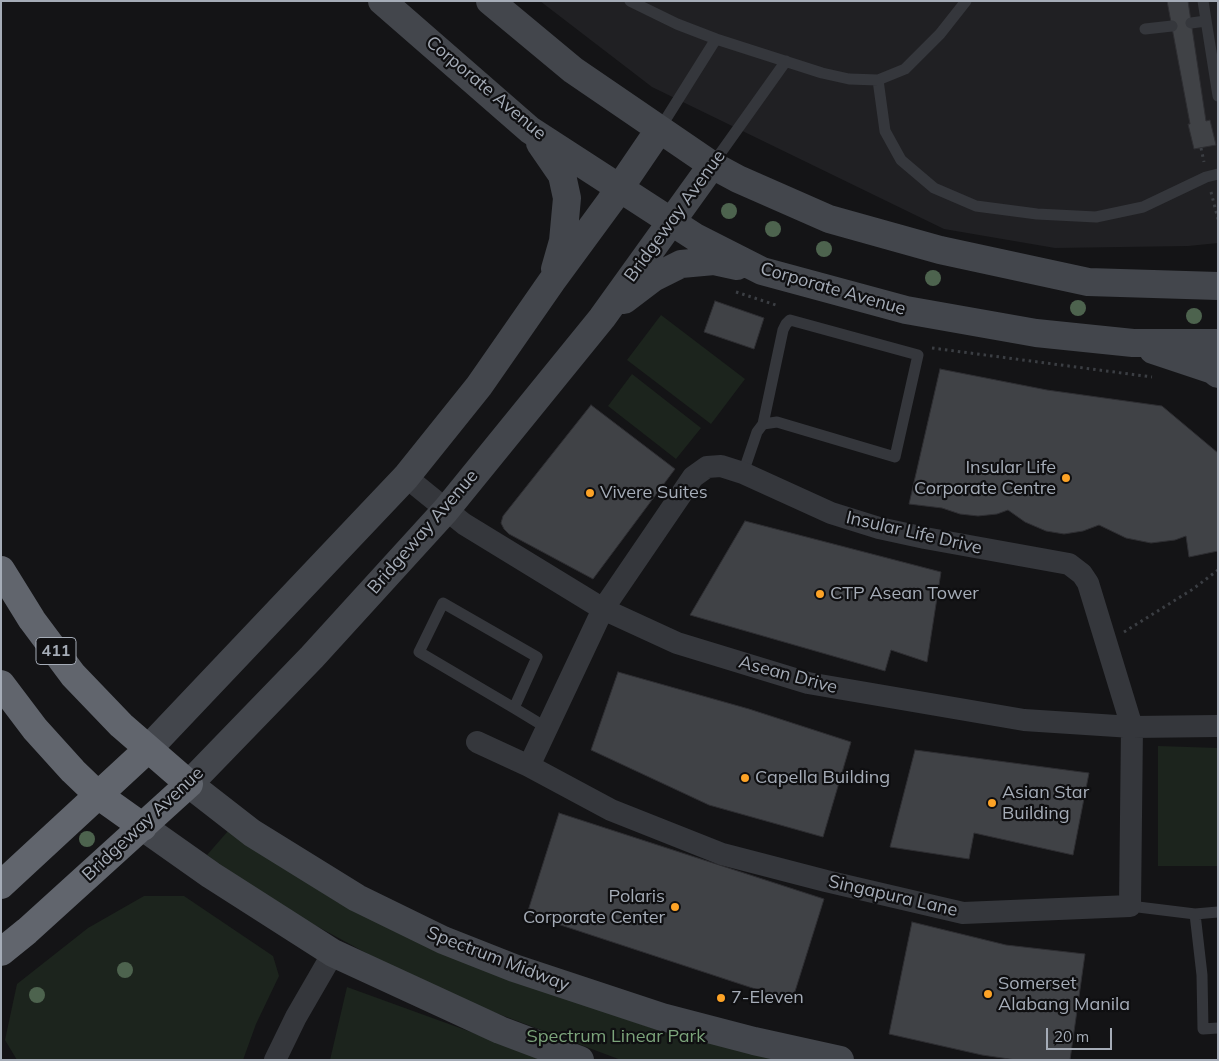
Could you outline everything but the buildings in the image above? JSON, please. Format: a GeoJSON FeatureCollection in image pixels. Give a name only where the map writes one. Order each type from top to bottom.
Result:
{"type":"FeatureCollection","features":[{"type":"Feature","properties":{"kind":"highway","name":"411"},"geometry":{"type":"LineString","coordinates":[[1,570],[32,620],[73,675],[121,725],[189,784]]}},
{"type":"Feature","properties":{"kind":"highway"},"geometry":{"type":"LineString","coordinates":[[1,684],[34,728],[98,795],[143,827]]}},
{"type":"Feature","properties":{"kind":"highway"},"geometry":{"type":"LineString","coordinates":[[1,886],[148,749]]}},
{"type":"Feature","properties":{"kind":"highway","name":"Bridgeway Avenue"},"geometry":{"type":"LineString","coordinates":[[1,952],[27,931],[189,784]]}},
{"type":"Feature","properties":{"kind":"highway"},"geometry":{"type":"LineString","coordinates":[[1,966],[9,952],[27,931]]}},
{"type":"Feature","properties":{"kind":"street","name":"Corporate Avenue"},"geometry":{"type":"LineString","coordinates":[[382,1],[530,130],[695,237],[762,271],[906,310],[1036,333],[1133,343],[1218,343]]}},
{"type":"Feature","properties":{"kind":"street"},"geometry":{"type":"LineString","coordinates":[[490,1],[573,70],[659,130],[738,179],[829,219],[940,250],[1088,282],[1218,286]]}},
{"type":"Feature","properties":{"kind":"street"},"geometry":{"type":"LineString","coordinates":[[530,130],[562,175],[567,198],[562,241],[552,282]]}},
{"type":"Feature","properties":{"kind":"street"},"geometry":{"type":"LineString","coordinates":[[148,749],[406,476],[479,386],[659,130]]}},
{"type":"Feature","properties":{"kind":"street","name":"Bridgeway Avenue"},"geometry":{"type":"LineString","coordinates":[[189,784],[312,657],[446,510],[602,318],[712,164]]}},
{"type":"Feature","properties":{"kind":"street"},"geometry":{"type":"LineString","coordinates":[[602,318],[654,278],[681,264],[714,261],[762,271]]}},
{"type":"Feature","properties":{"kind":"street"},"geometry":{"type":"LineString","coordinates":[[1133,343],[1213,370],[1218,374]]}},
{"type":"Feature","properties":{"kind":"street","name":"Insular Life Drive"},"geometry":{"type":"LineString","coordinates":[[603,609],[693,477],[707,467],[721,466],[743,473],[831,513],[878,528],[1069,564],[1082,574],[1088,583],[1132,727]]}},
{"type":"Feature","properties":{"kind":"street","name":"Asean Drive"},"geometry":{"type":"LineString","coordinates":[[406,476],[464,524],[603,609],[677,643],[808,683],[1024,720],[1132,727],[1218,726]]}},
{"type":"Feature","properties":{"kind":"street"},"geometry":{"type":"LineString","coordinates":[[529,766],[603,609]]}},
{"type":"Feature","properties":{"kind":"street"},"geometry":{"type":"LineString","coordinates":[[1130,906],[1132,727]]}},
{"type":"Feature","properties":{"kind":"street","name":"Singapura Lane"},"geometry":{"type":"LineString","coordinates":[[477,742],[529,766],[611,810],[722,854],[836,883],[963,913],[1130,906]]}},
{"type":"Feature","properties":{"kind":"street","name":"Spectrum Midway"},"geometry":{"type":"LineString","coordinates":[[189,784],[252,833],[357,898],[443,940],[514,968],[662,1017],[754,1041],[840,1060]]}},
{"type":"Feature","properties":{"kind":"street"},"geometry":{"type":"LineString","coordinates":[[143,827],[211,875],[333,953],[500,1030],[580,1060]]}},
{"type":"Feature","properties":{"kind":"street"},"geometry":{"type":"LineString","coordinates":[[275,1060],[296,1017],[333,953]]}},
{"type":"Feature","properties":{"kind":"lane"},"geometry":{"type":"LineString","coordinates":[[630,1],[678,24],[786,61],[849,79],[878,80],[905,69],[940,34],[966,1]]}},
{"type":"Feature","properties":{"kind":"lane"},"geometry":{"type":"LineString","coordinates":[[1203,1],[1218,96]]}},
{"type":"Feature","properties":{"kind":"lane"},"geometry":{"type":"LineString","coordinates":[[1191,23],[1206,21]]}},
{"type":"Feature","properties":{"kind":"lane"},"geometry":{"type":"LineString","coordinates":[[1146,29],[1172,26]]}},
{"type":"Feature","properties":{"kind":"lane"},"geometry":{"type":"LineString","coordinates":[[659,130],[716,38]]}},
{"type":"Feature","properties":{"kind":"lane","name":"Bridgeway Avenue"},"geometry":{"type":"LineString","coordinates":[[712,164],[786,61]]}},
{"type":"Feature","properties":{"kind":"lane"},"geometry":{"type":"LineString","coordinates":[[878,80],[885,131],[901,160],[934,188],[976,206],[1038,214],[1096,218],[1143,207],[1206,177],[1218,174]]}},
{"type":"Feature","properties":{"kind":"lane"},"geometry":{"type":"LineString","coordinates":[[743,473],[756,432],[763,424],[783,330],[790,320],[918,355],[895,457],[777,422],[763,424]]}},
{"type":"Feature","properties":{"kind":"lane"},"geometry":{"type":"LineString","coordinates":[[514,708],[538,657],[443,603],[419,652],[514,708],[548,728]]}},
{"type":"Feature","properties":{"kind":"lane"},"geometry":{"type":"LineString","coordinates":[[1130,906],[1195,914],[1218,912]]}},
{"type":"Feature","properties":{"kind":"lane"},"geometry":{"type":"LineString","coordinates":[[1195,914],[1202,975],[1203,1029],[1218,1028]]}},
{"type":"Feature","properties":{"kind":"path"},"geometry":{"type":"LineString","coordinates":[[1106,643],[1193,589],[1218,570]]}},
{"type":"Feature","properties":{"kind":"shaded area"},"geometry":{"type":"Polygon","coordinates":[[[540,1],[1218,1],[1218,243],[1188,246],[1055,248],[944,229],[652,87],[540,1]]]}},
{"type":"Feature","properties":{"kind":"green space"},"geometry":{"type":"Polygon","coordinates":[[[661,315],[745,379],[711,424],[627,360],[661,315]]]}},
{"type":"Feature","properties":{"kind":"green space"},"geometry":{"type":"Polygon","coordinates":[[[632,374],[701,428],[676,459],[608,406],[632,374]]]}},
{"type":"Feature","properties":{"kind":"green space"},"geometry":{"type":"Polygon","coordinates":[[[1158,746],[1218,748],[1218,866],[1158,866],[1158,746]]]}},
{"type":"Feature","properties":{"kind":"green space","name":"Spectrum Linear Park"},"geometry":{"type":"Polygon","coordinates":[[[228,831],[337,902],[443,954],[663,1032],[783,1060],[621,1060],[472,1004],[379,960],[276,904],[207,855],[228,831]]]}},
{"type":"Feature","properties":{"kind":"green space"},"geometry":{"type":"Polygon","coordinates":[[[144,896],[184,896],[273,956],[279,976],[256,1024],[243,1060],[17,1060],[5,1040],[17,984],[88,928],[144,896]]]}},
{"type":"Feature","properties":{"kind":"green space"},"geometry":{"type":"Polygon","coordinates":[[[347,987],[548,1060],[330,1060],[347,987]]]}},
{"type":"Feature","properties":{"kind":"place","name":"Insular Life Corporate Centre"},"geometry":{"type":"Point","coordinates":[1066,478]}},
{"type":"Feature","properties":{"kind":"place","name":"Vivere Suites"},"geometry":{"type":"Point","coordinates":[590,493]}},
{"type":"Feature","properties":{"kind":"place","name":"CTP Asean Tower"},"geometry":{"type":"Point","coordinates":[820,594]}},
{"type":"Feature","properties":{"kind":"place","name":"Capella Building"},"geometry":{"type":"Point","coordinates":[745,778]}},
{"type":"Feature","properties":{"kind":"place","name":"Asian Star Building"},"geometry":{"type":"Point","coordinates":[992,803]}},
{"type":"Feature","properties":{"kind":"place","name":"Polaris Corporate Center"},"geometry":{"type":"Point","coordinates":[675,907]}},
{"type":"Feature","properties":{"kind":"place","name":"Somerset Alabang Manila"},"geometry":{"type":"Point","coordinates":[988,994]}},
{"type":"Feature","properties":{"kind":"place","name":"7-Eleven"},"geometry":{"type":"Point","coordinates":[721,998]}}]}
